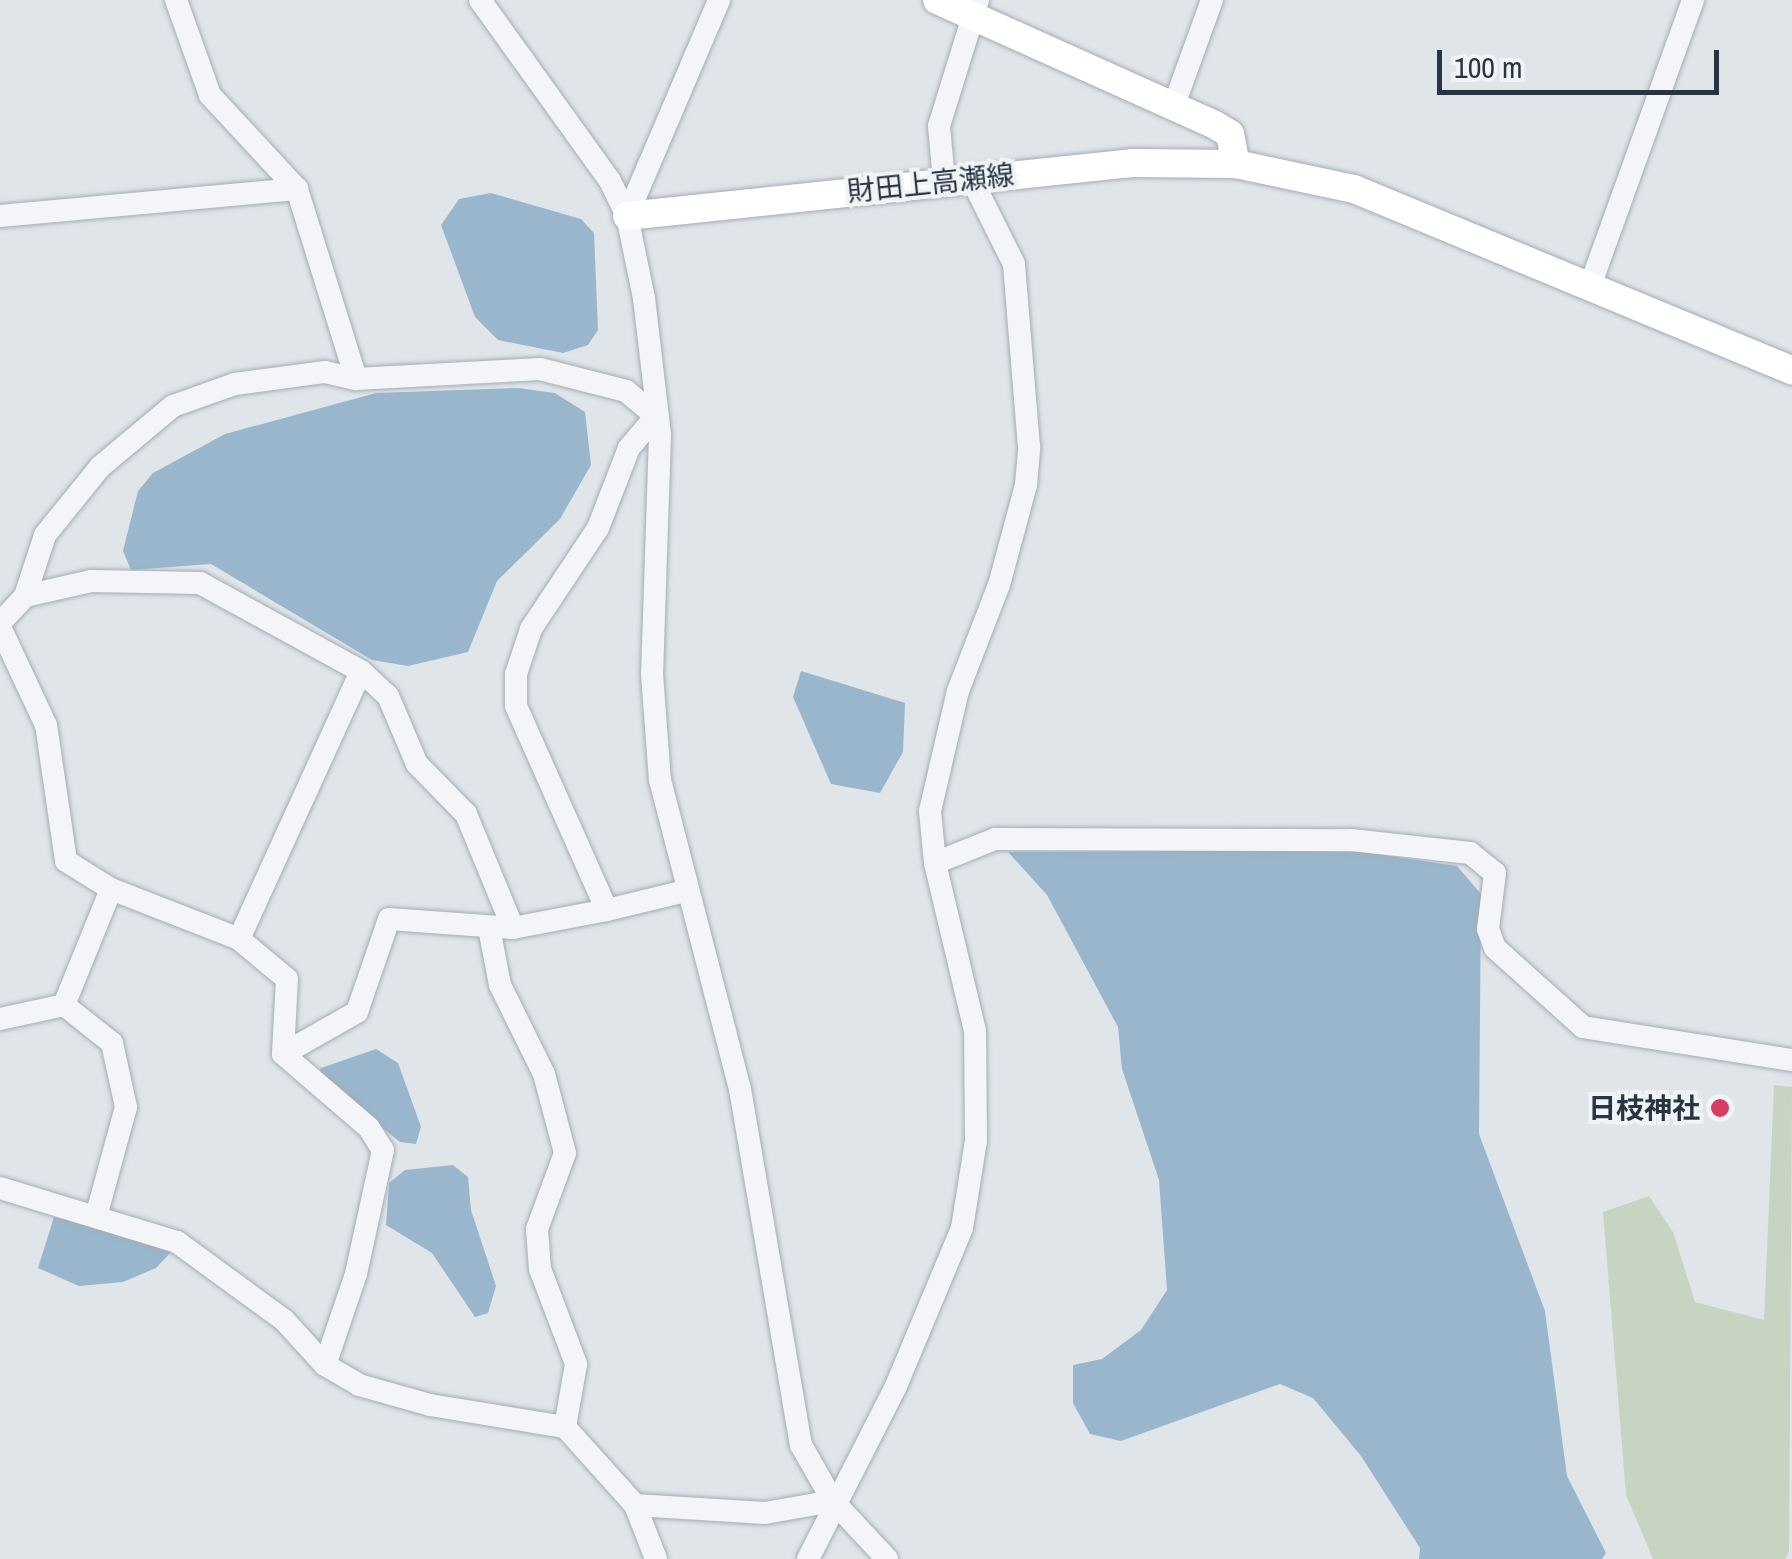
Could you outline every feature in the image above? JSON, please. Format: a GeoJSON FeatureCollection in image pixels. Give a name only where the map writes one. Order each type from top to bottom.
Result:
{"type":"FeatureCollection","features":[{"type":"Feature","properties":{"kind":"main road"},"geometry":{"type":"LineString","coordinates":[[937,0],[978,8],[1230,134],[1236,164]]}},
{"type":"Feature","properties":{"kind":"main road","name":"財田上高瀬線"},"geometry":{"type":"LineString","coordinates":[[627,216],[1133,162],[1236,164],[1354,188],[1792,370]]}},
{"type":"Feature","properties":{"kind":"street"},"geometry":{"type":"LineString","coordinates":[[176,0],[210,95],[297,189],[356,378]]}},
{"type":"Feature","properties":{"kind":"street"},"geometry":{"type":"LineString","coordinates":[[480,0],[610,181],[627,216],[644,298],[656,416],[655,728],[685,890],[740,1089],[790,1406],[801,1445],[833,1501],[888,1559]]}},
{"type":"Feature","properties":{"kind":"street"},"geometry":{"type":"LineString","coordinates":[[627,216],[718,0]]}},
{"type":"Feature","properties":{"kind":"street"},"geometry":{"type":"LineString","coordinates":[[1174,106],[1212,0]]}},
{"type":"Feature","properties":{"kind":"street"},"geometry":{"type":"LineString","coordinates":[[1590,289],[1693,0]]}},
{"type":"Feature","properties":{"kind":"street"},"geometry":{"type":"LineString","coordinates":[[808,1559],[833,1501],[896,1386],[962,1228],[979,1067],[935,863],[930,811],[958,691],[998,585],[1026,484],[1030,447],[1024,321],[1014,264],[957,180],[939,126],[978,8]]}},
{"type":"Feature","properties":{"kind":"street"},"geometry":{"type":"LineString","coordinates":[[0,216],[297,189]]}},
{"type":"Feature","properties":{"kind":"street"},"geometry":{"type":"LineString","coordinates":[[283,1054],[287,979],[240,938],[111,889],[66,862],[46,726],[0,625],[25,596],[45,535],[100,468],[172,406],[236,384],[325,372],[356,378],[478,369],[574,372],[626,391],[656,416]]}},
{"type":"Feature","properties":{"kind":"street"},"geometry":{"type":"LineString","coordinates":[[608,910],[516,706],[516,674],[531,630],[598,528],[629,448],[656,416]]}},
{"type":"Feature","properties":{"kind":"street"},"geometry":{"type":"LineString","coordinates":[[25,596],[91,581],[200,583],[361,671],[388,696],[418,764],[466,814],[501,928],[500,986],[544,1074],[565,1153],[537,1228],[540,1269],[576,1364],[565,1427]]}},
{"type":"Feature","properties":{"kind":"street"},"geometry":{"type":"LineString","coordinates":[[240,938],[361,671]]}},
{"type":"Feature","properties":{"kind":"street"},"geometry":{"type":"LineString","coordinates":[[935,863],[995,839],[1352,840],[1470,853],[1496,872],[1488,929],[1495,948],[1583,1028],[1792,1060]]}},
{"type":"Feature","properties":{"kind":"street"},"geometry":{"type":"LineString","coordinates":[[64,1004],[111,889]]}},
{"type":"Feature","properties":{"kind":"street"},"geometry":{"type":"LineString","coordinates":[[283,1054],[357,1012],[389,919],[501,928],[608,910],[685,890]]}},
{"type":"Feature","properties":{"kind":"street"},"geometry":{"type":"LineString","coordinates":[[0,1019],[64,1004]]}},
{"type":"Feature","properties":{"kind":"street"},"geometry":{"type":"LineString","coordinates":[[64,1004],[112,1044],[126,1107],[96,1214]]}},
{"type":"Feature","properties":{"kind":"street"},"geometry":{"type":"LineString","coordinates":[[283,1054],[369,1128],[383,1150],[356,1274],[324,1365]]}},
{"type":"Feature","properties":{"kind":"street"},"geometry":{"type":"LineString","coordinates":[[0,1188],[178,1242],[284,1320],[324,1365],[360,1385],[430,1405],[565,1427],[635,1505],[656,1559]]}},
{"type":"Feature","properties":{"kind":"street"},"geometry":{"type":"LineString","coordinates":[[635,1505],[765,1513],[833,1501]]}},
{"type":"Feature","properties":{"kind":"green space"},"geometry":{"type":"Polygon","coordinates":[[[1774,1085],[1792,1087],[1789,1552],[1785,1559],[1653,1559],[1626,1495],[1603,1212],[1649,1196],[1673,1232],[1695,1302],[1764,1320],[1774,1085]]]}},
{"type":"Feature","properties":{"kind":"water"},"geometry":{"type":"Polygon","coordinates":[[[491,193],[581,219],[594,233],[598,330],[588,345],[563,353],[498,340],[475,317],[441,225],[459,199],[491,193]]]}},
{"type":"Feature","properties":{"kind":"water"},"geometry":{"type":"Polygon","coordinates":[[[518,388],[555,393],[585,412],[591,465],[560,519],[497,581],[468,652],[408,666],[372,660],[211,564],[131,570],[123,551],[138,491],[153,473],[225,434],[376,393],[518,388]]]}},
{"type":"Feature","properties":{"kind":"water"},"geometry":{"type":"Polygon","coordinates":[[[801,671],[905,703],[903,752],[880,793],[831,784],[793,697],[801,671]]]}},
{"type":"Feature","properties":{"kind":"water"},"geometry":{"type":"Polygon","coordinates":[[[1350,850],[1457,866],[1481,894],[1479,1134],[1545,1311],[1567,1476],[1606,1553],[1602,1559],[1419,1559],[1420,1548],[1361,1456],[1313,1398],[1280,1384],[1121,1441],[1090,1434],[1073,1403],[1073,1365],[1102,1359],[1141,1330],[1167,1290],[1159,1180],[1122,1069],[1118,1027],[1047,895],[1008,852],[1350,850]]]}},
{"type":"Feature","properties":{"kind":"water"},"geometry":{"type":"Polygon","coordinates":[[[376,1049],[398,1063],[421,1127],[416,1144],[400,1142],[318,1076],[321,1068],[376,1049]]]}},
{"type":"Feature","properties":{"kind":"water"},"geometry":{"type":"Polygon","coordinates":[[[453,1165],[468,1177],[471,1210],[496,1286],[488,1313],[475,1317],[432,1253],[386,1225],[389,1183],[405,1170],[453,1165]]]}},
{"type":"Feature","properties":{"kind":"water"},"geometry":{"type":"Polygon","coordinates":[[[54,1217],[175,1248],[156,1268],[123,1282],[79,1286],[38,1268],[54,1217]]]}},
{"type":"Feature","properties":{"kind":"place","name":"日枝神社"},"geometry":{"type":"Point","coordinates":[1720,1108]}}]}
